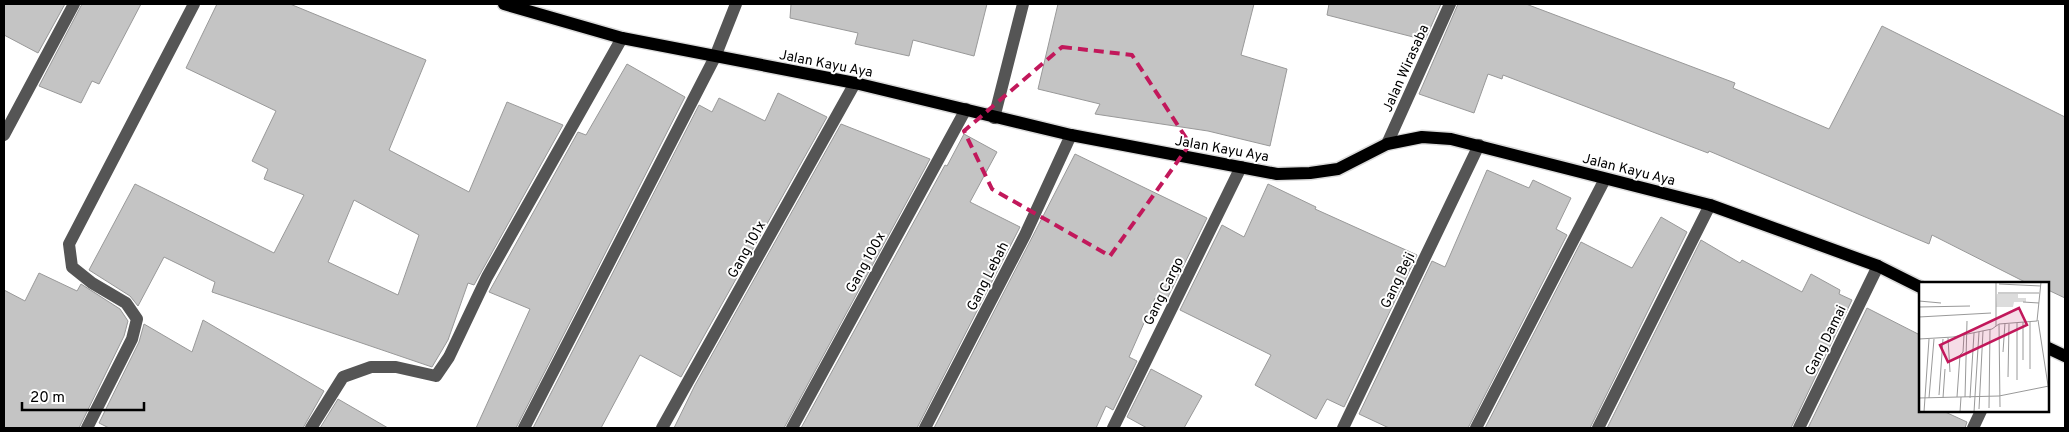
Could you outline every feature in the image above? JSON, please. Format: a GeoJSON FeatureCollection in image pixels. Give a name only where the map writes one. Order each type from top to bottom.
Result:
{"type":"FeatureCollection","features":[{"type":"Feature","properties":{"kind":"main road","name":"Jalan Kayu Aya"},"geometry":{"type":"LineString","coordinates":[[504,4],[622,38],[855,83],[1071,135],[1277,174],[1310,173],[1338,169],[1387,144],[1422,137],[1451,138],[1710,205],[1878,266],[1919,286]]}},
{"type":"Feature","properties":{"kind":"main road"},"geometry":{"type":"LineString","coordinates":[[2049,348],[2065,356]]}},
{"type":"Feature","properties":{"kind":"street"},"geometry":{"type":"LineString","coordinates":[[4,135],[74,4]]}},
{"type":"Feature","properties":{"kind":"street"},"geometry":{"type":"LineString","coordinates":[[86,428],[132,339],[137,319],[126,303],[92,283],[72,267],[69,244],[194,4]]}},
{"type":"Feature","properties":{"kind":"street"},"geometry":{"type":"LineString","coordinates":[[524,428],[715,57],[736,4]]}},
{"type":"Feature","properties":{"kind":"street"},"geometry":{"type":"LineString","coordinates":[[994,118],[1023,4]]}},
{"type":"Feature","properties":{"kind":"street","name":"Jalan Wirasaba"},"geometry":{"type":"LineString","coordinates":[[1387,144],[1450,4]]}},
{"type":"Feature","properties":{"kind":"street"},"geometry":{"type":"LineString","coordinates":[[311,428],[343,378],[371,367],[396,367],[436,376],[449,357],[487,277],[622,38]]}},
{"type":"Feature","properties":{"kind":"street","name":"Gang 101x"},"geometry":{"type":"LineString","coordinates":[[662,428],[855,83]]}},
{"type":"Feature","properties":{"kind":"street","name":"Gang 100x"},"geometry":{"type":"LineString","coordinates":[[792,428],[966,109]]}},
{"type":"Feature","properties":{"kind":"street","name":"Gang Lebah"},"geometry":{"type":"LineString","coordinates":[[925,428],[1016,252],[1071,135]]}},
{"type":"Feature","properties":{"kind":"street","name":"Gang Beji"},"geometry":{"type":"LineString","coordinates":[[1343,428],[1479,145]]}},
{"type":"Feature","properties":{"kind":"street","name":"Gang Cargo"},"geometry":{"type":"LineString","coordinates":[[1113,428],[1241,168]]}},
{"type":"Feature","properties":{"kind":"street"},"geometry":{"type":"LineString","coordinates":[[1476,428],[1604,179]]}},
{"type":"Feature","properties":{"kind":"street"},"geometry":{"type":"LineString","coordinates":[[1598,428],[1710,205]]}},
{"type":"Feature","properties":{"kind":"street","name":"Gang Damai"},"geometry":{"type":"LineString","coordinates":[[1799,428],[1878,266]]}},
{"type":"Feature","properties":{"kind":"street"},"geometry":{"type":"LineString","coordinates":[[1973,428],[1981,412]]}},
{"type":"Feature","properties":{"kind":"highlighted area"},"geometry":{"type":"Polygon","coordinates":[[[1062,47],[1132,55],[1190,144],[1110,256],[992,189],[964,131],[1062,47]]]}},
{"type":"Feature","properties":{"kind":"building"},"geometry":{"type":"Polygon","coordinates":[[[4,4],[65,4],[38,53],[4,35],[4,4]]]}},
{"type":"Feature","properties":{"kind":"building"},"geometry":{"type":"Polygon","coordinates":[[[82,4],[141,4],[99,84],[92,81],[81,103],[39,86],[82,4]]]}},
{"type":"Feature","properties":{"kind":"building"},"geometry":{"type":"Polygon","coordinates":[[[217,4],[290,4],[426,60],[389,150],[469,192],[507,102],[563,125],[474,285],[468,283],[448,340],[432,367],[212,292],[215,282],[164,257],[138,306],[130,296],[89,270],[135,184],[274,253],[304,195],[264,179],[268,169],[252,161],[276,111],[186,68],[217,4]],[[354,200],[328,262],[398,295],[419,235],[354,200]]]}},
{"type":"Feature","properties":{"kind":"building"},"geometry":{"type":"Polygon","coordinates":[[[791,4],[987,4],[974,56],[913,40],[909,56],[855,44],[858,33],[790,18],[791,4]]]}},
{"type":"Feature","properties":{"kind":"building"},"geometry":{"type":"Polygon","coordinates":[[[1058,4],[1254,4],[1241,55],[1287,69],[1270,146],[1208,131],[1095,114],[1100,104],[1038,89],[1058,4]]]}},
{"type":"Feature","properties":{"kind":"building"},"geometry":{"type":"Polygon","coordinates":[[[1329,4],[1441,4],[1425,40],[1327,15],[1329,4]]]}},
{"type":"Feature","properties":{"kind":"building"},"geometry":{"type":"Polygon","coordinates":[[[1458,4],[1526,4],[1735,83],[1733,88],[1829,129],[1882,26],[2065,117],[2065,298],[2049,290],[2049,282],[2025,282],[1932,235],[1929,244],[1709,151],[1708,153],[1503,75],[1502,79],[1488,74],[1474,113],[1419,94],[1458,4]]]}},
{"type":"Feature","properties":{"kind":"building"},"geometry":{"type":"Polygon","coordinates":[[[627,64],[685,97],[516,428],[476,428],[530,309],[489,292],[578,132],[586,135],[627,64]]]}},
{"type":"Feature","properties":{"kind":"building"},"geometry":{"type":"Polygon","coordinates":[[[778,93],[827,117],[681,377],[640,355],[601,428],[533,428],[699,105],[712,112],[719,98],[765,121],[778,93]]]}},
{"type":"Feature","properties":{"kind":"building"},"geometry":{"type":"Polygon","coordinates":[[[841,124],[930,159],[784,428],[674,428],[695,385],[841,124]]]}},
{"type":"Feature","properties":{"kind":"building"},"geometry":{"type":"Polygon","coordinates":[[[964,134],[997,152],[970,202],[1020,227],[917,428],[801,428],[945,165],[947,166],[964,134]]]}},
{"type":"Feature","properties":{"kind":"building"},"geometry":{"type":"Polygon","coordinates":[[[1075,154],[1207,218],[1165,303],[1155,298],[1129,357],[1137,361],[1113,410],[1106,406],[1096,428],[934,428],[1075,154]]]}},
{"type":"Feature","properties":{"kind":"building"},"geometry":{"type":"Polygon","coordinates":[[[1487,170],[1529,188],[1533,180],[1571,198],[1556,229],[1567,235],[1468,428],[1389,428],[1359,414],[1432,261],[1445,267],[1487,170]]]}},
{"type":"Feature","properties":{"kind":"building"},"geometry":{"type":"Polygon","coordinates":[[[1268,184],[1316,207],[1315,209],[1417,255],[1344,407],[1327,399],[1316,419],[1255,385],[1271,355],[1180,310],[1222,225],[1244,237],[1268,184]]]}},
{"type":"Feature","properties":{"kind":"building"},"geometry":{"type":"Polygon","coordinates":[[[1661,217],[1687,232],[1590,428],[1485,428],[1581,242],[1632,268],[1661,217]]]}},
{"type":"Feature","properties":{"kind":"building"},"geometry":{"type":"Polygon","coordinates":[[[1701,240],[1740,263],[1742,260],[1802,292],[1811,274],[1840,290],[1839,294],[1852,300],[1791,428],[1607,428],[1701,240]]]}},
{"type":"Feature","properties":{"kind":"building"},"geometry":{"type":"Polygon","coordinates":[[[39,273],[77,291],[81,284],[120,309],[128,321],[124,336],[79,428],[4,428],[4,290],[25,301],[39,273]]]}},
{"type":"Feature","properties":{"kind":"building"},"geometry":{"type":"Polygon","coordinates":[[[1867,308],[1919,334],[1919,412],[1945,412],[1967,422],[1965,428],[1808,428],[1867,308]]]}},
{"type":"Feature","properties":{"kind":"building"},"geometry":{"type":"Polygon","coordinates":[[[203,320],[324,391],[303,428],[109,428],[99,423],[139,342],[144,324],[192,352],[203,320]]]}},
{"type":"Feature","properties":{"kind":"building"},"geometry":{"type":"Polygon","coordinates":[[[1151,369],[1202,396],[1184,428],[1147,428],[1127,417],[1151,369]]]}},
{"type":"Feature","properties":{"kind":"building"},"geometry":{"type":"Polygon","coordinates":[[[338,399],[388,428],[320,428],[338,399]]]}}]}
